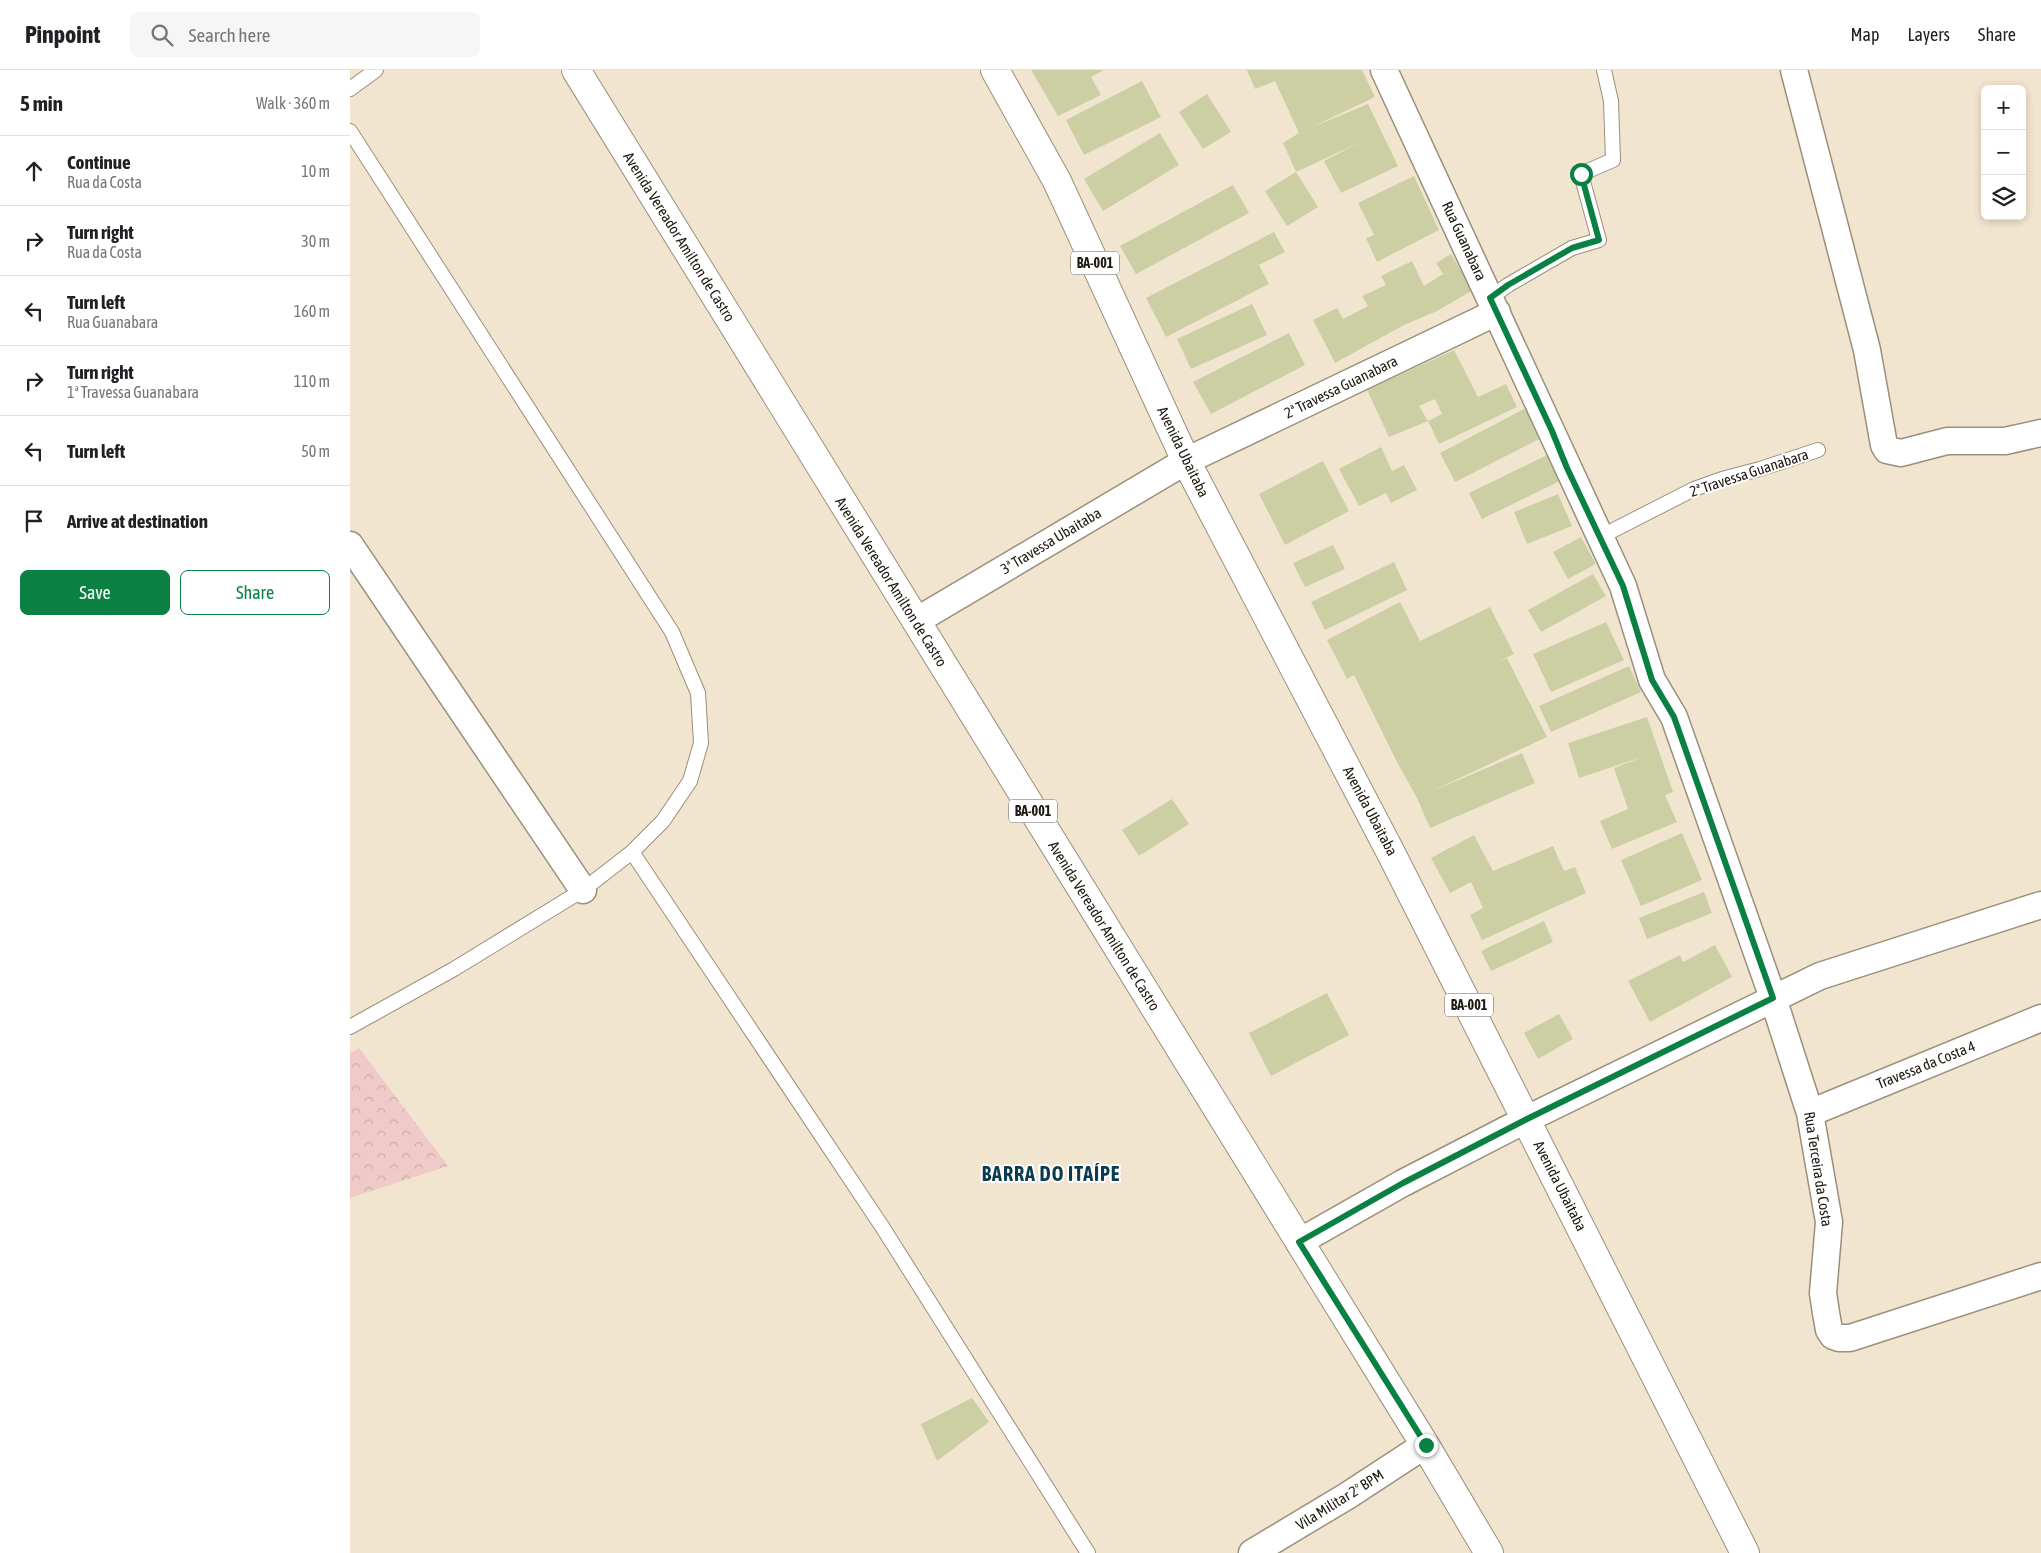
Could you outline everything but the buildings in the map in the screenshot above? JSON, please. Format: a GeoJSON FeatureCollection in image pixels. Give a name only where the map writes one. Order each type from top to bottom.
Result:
{"type":"FeatureCollection","features":[{"type":"Feature","properties":{"kind":"main road","name":"Avenida Vereador Amilton de Castro"},"geometry":{"type":"LineString","coordinates":[[576,70],[1426,1445],[1489,1553]]}},
{"type":"Feature","properties":{"kind":"main road","name":"Avenida Ubaitaba"},"geometry":{"type":"LineString","coordinates":[[995,70],[1057,181],[1186,461],[1388,846],[1745,1553]]}},
{"type":"Feature","properties":{"kind":"street","name":"Rua Guanabara"},"geometry":{"type":"LineString","coordinates":[[1384,70],[1630,604],[1652,680],[1674,717],[1773,998]]}},
{"type":"Feature","properties":{"kind":"street"},"geometry":{"type":"LineString","coordinates":[[1794,70],[1867,350],[1884,445],[1887,450],[1901,453],[1947,441],[2005,441],[2041,433]]}},
{"type":"Feature","properties":{"kind":"street","name":"2ª Travessa Guanabara"},"geometry":{"type":"LineString","coordinates":[[1186,461],[1493,305]]}},
{"type":"Feature","properties":{"kind":"street","name":"3ª Travessa Ubaitaba"},"geometry":{"type":"LineString","coordinates":[[916,621],[1186,461]]}},
{"type":"Feature","properties":{"kind":"street"},"geometry":{"type":"LineString","coordinates":[[350,545],[583,890]]}},
{"type":"Feature","properties":{"kind":"street"},"geometry":{"type":"LineString","coordinates":[[1299,1242],[1403,1183],[1527,1119],[1820,976],[2041,905]]}},
{"type":"Feature","properties":{"kind":"street","name":"Rua Terceira da Costa"},"geometry":{"type":"LineString","coordinates":[[1773,998],[1810,1113],[1829,1222],[1824,1293],[1829,1330],[1833,1336],[1850,1338],[2041,1276]]}},
{"type":"Feature","properties":{"kind":"street","name":"Travessa da Costa 4"},"geometry":{"type":"LineString","coordinates":[[1810,1113],[2041,1018]]}},
{"type":"Feature","properties":{"kind":"street","name":"Vila Militar 2º BPM"},"geometry":{"type":"LineString","coordinates":[[1252,1553],[1347,1496],[1426,1445]]}},
{"type":"Feature","properties":{"kind":"lane"},"geometry":{"type":"LineString","coordinates":[[350,89],[376,70]]}},
{"type":"Feature","properties":{"kind":"lane"},"geometry":{"type":"LineString","coordinates":[[1493,305],[1508,285],[1572,248],[1599,240],[1581,174],[1613,160],[1611,101],[1604,70]]}},
{"type":"Feature","properties":{"kind":"lane"},"geometry":{"type":"LineString","coordinates":[[350,131],[672,632],[698,693],[700,743],[690,781],[663,821],[632,852],[583,890],[454,969],[350,1027]]}},
{"type":"Feature","properties":{"kind":"lane","name":"2ª Travessa Guanabara"},"geometry":{"type":"LineString","coordinates":[[1600,537],[1694,489],[1818,450]]}},
{"type":"Feature","properties":{"kind":"lane"},"geometry":{"type":"LineString","coordinates":[[632,852],[883,1228],[1088,1553]]}},
{"type":"Feature","properties":{"kind":"green space"},"geometry":{"type":"Polygon","coordinates":[[[359,1048],[448,1166],[350,1198],[350,1053],[359,1048]]]}},
{"type":"Feature","properties":{"kind":"district","name":"BARRA DO ITAÍPE"},"geometry":{"type":"Point","coordinates":[1051,1174]}},
{"type":"Feature","properties":{"kind":"route"},"geometry":{"type":"LineString","coordinates":[[1426,1445],[1299,1242],[1403,1183],[1527,1119],[1773,998],[1674,717],[1652,680],[1623,586],[1490,298],[1508,285],[1572,248],[1599,240],[1581,174]]}}]}
